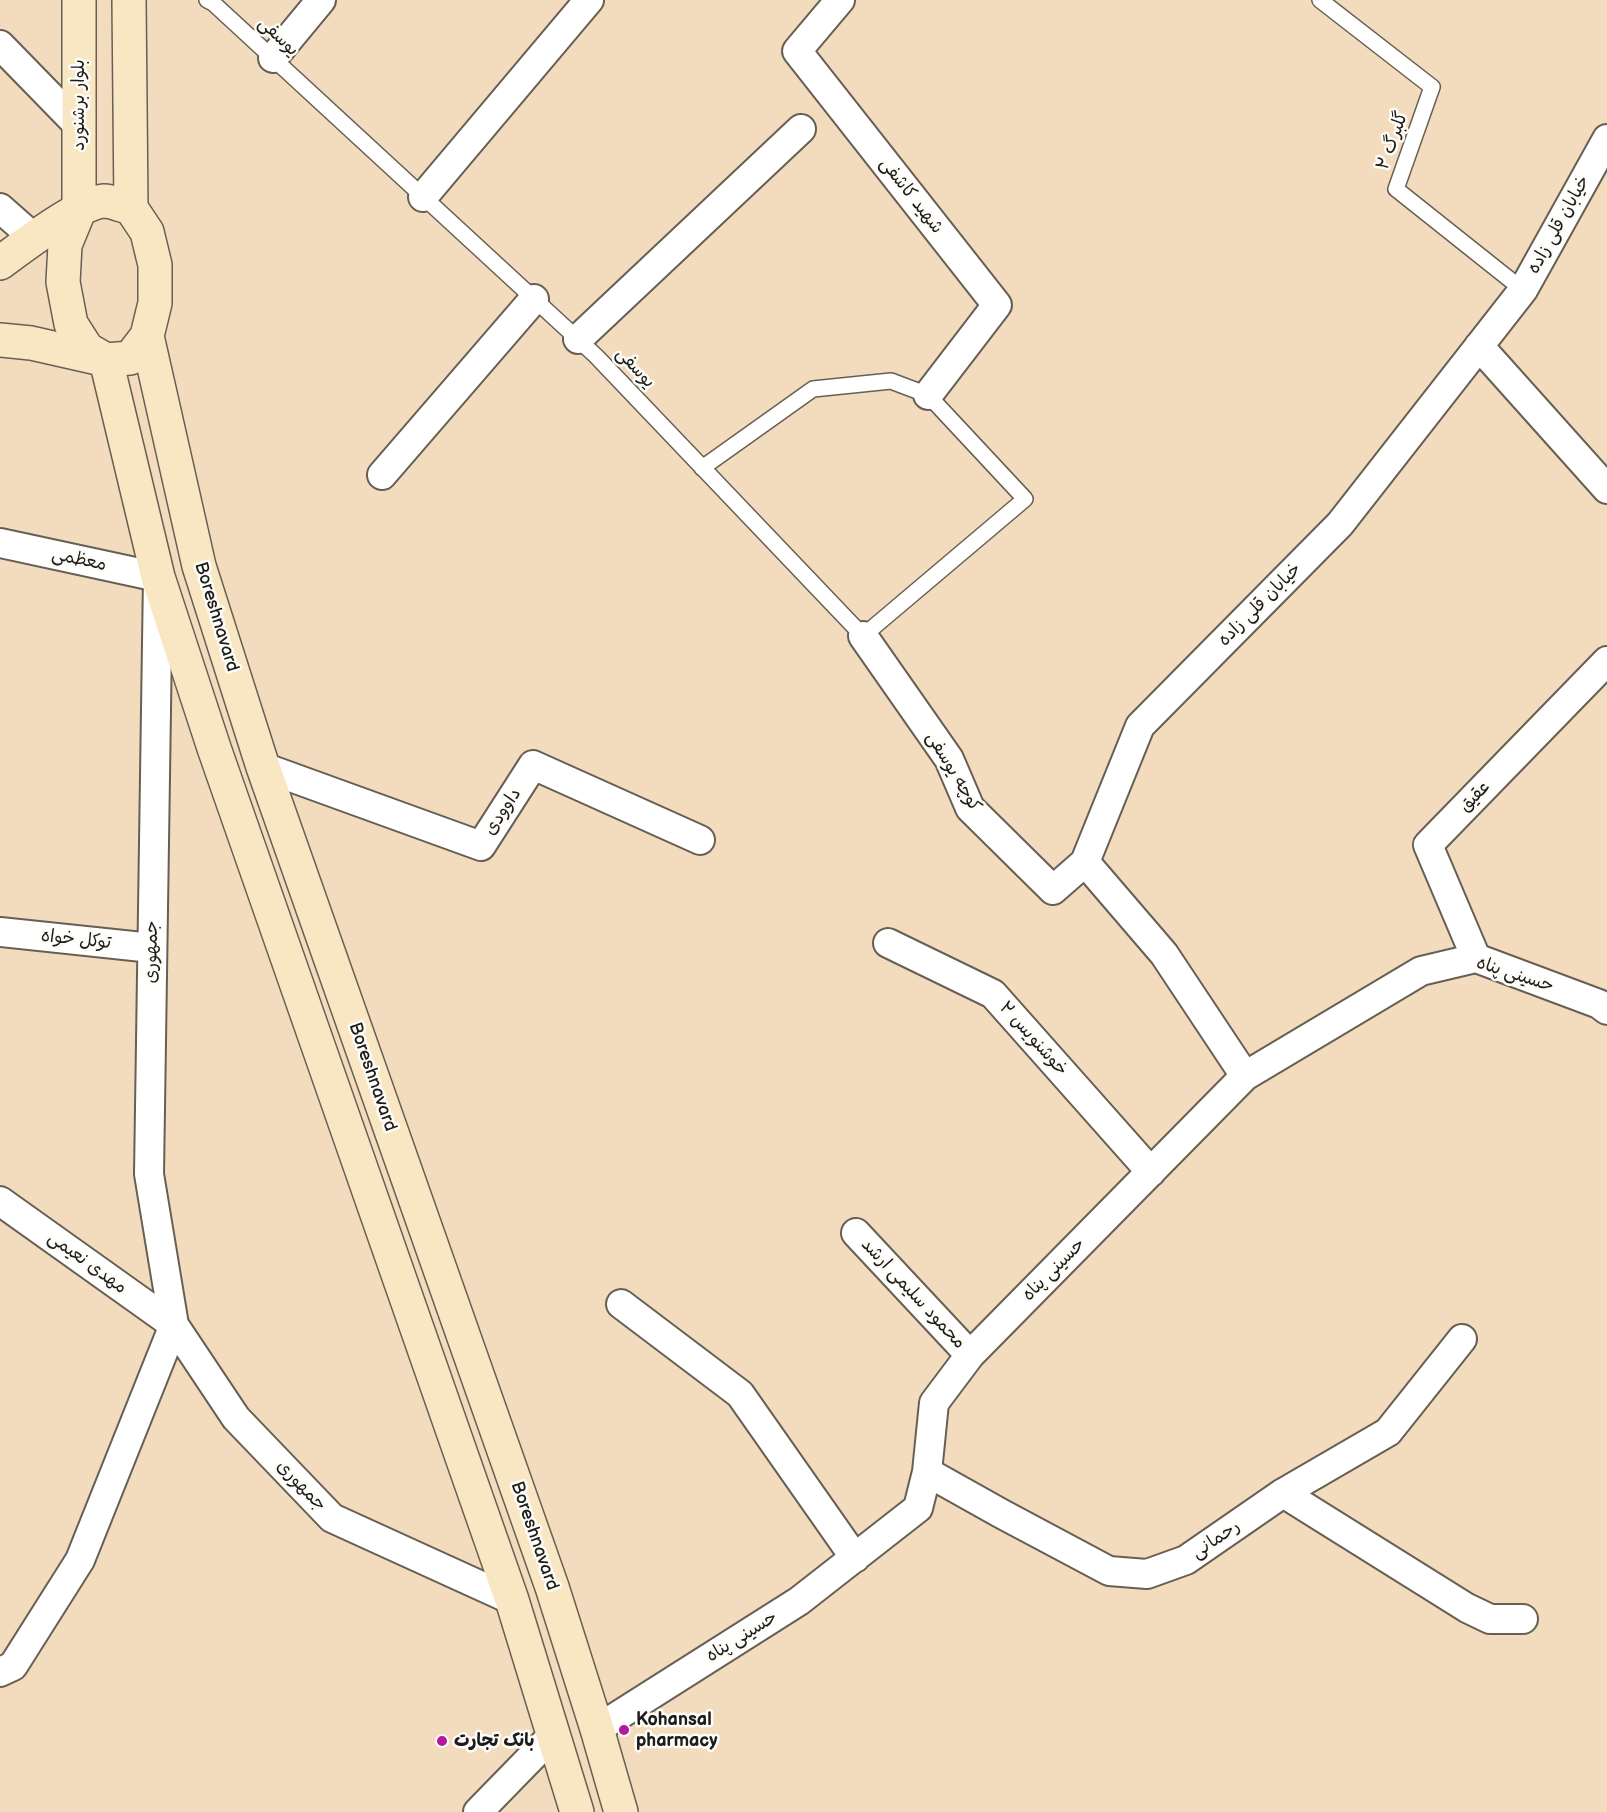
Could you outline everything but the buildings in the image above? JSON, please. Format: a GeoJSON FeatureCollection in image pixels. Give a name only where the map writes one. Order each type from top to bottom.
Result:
{"type":"FeatureCollection","features":[{"type":"Feature","properties":{"kind":"main road","name":"بلوار برشنورد"},"geometry":{"type":"LineString","coordinates":[[79,0],[79,210]]}},
{"type":"Feature","properties":{"kind":"main road"},"geometry":{"type":"LineString","coordinates":[[0,340],[31,343],[106,360],[130,358],[147,336],[155,303],[155,265],[147,232],[131,208],[129,0]]}},
{"type":"Feature","properties":{"kind":"main road"},"geometry":{"type":"LineString","coordinates":[[0,263],[34,238],[79,210],[104,201],[131,208]]}},
{"type":"Feature","properties":{"kind":"main road"},"geometry":{"type":"LineString","coordinates":[[79,210],[65,245],[63,282],[71,324],[87,349],[106,360],[158,578],[214,748],[512,1600],[577,1812]]}},
{"type":"Feature","properties":{"kind":"main road","name":"Boreshnavard"},"geometry":{"type":"LineString","coordinates":[[147,336],[199,566],[263,766],[548,1575],[621,1812]]}},
{"type":"Feature","properties":{"kind":"street"},"geometry":{"type":"LineString","coordinates":[[273,58],[321,0]]}},
{"type":"Feature","properties":{"kind":"street"},"geometry":{"type":"LineString","coordinates":[[423,197],[589,0]]}},
{"type":"Feature","properties":{"kind":"street","name":"شهید کاشفی"},"geometry":{"type":"LineString","coordinates":[[840,0],[797,51],[997,305],[928,395]]}},
{"type":"Feature","properties":{"kind":"street"},"geometry":{"type":"LineString","coordinates":[[0,45],[79,126]]}},
{"type":"Feature","properties":{"kind":"street"},"geometry":{"type":"LineString","coordinates":[[578,339],[801,129]]}},
{"type":"Feature","properties":{"kind":"street","name":"خیابان قلی زاده"},"geometry":{"type":"LineString","coordinates":[[1086,862],[1140,726],[1340,524],[1523,290],[1607,139]]}},
{"type":"Feature","properties":{"kind":"street"},"geometry":{"type":"LineString","coordinates":[[0,208],[34,238]]}},
{"type":"Feature","properties":{"kind":"street"},"geometry":{"type":"LineString","coordinates":[[382,475],[534,299]]}},
{"type":"Feature","properties":{"kind":"street"},"geometry":{"type":"LineString","coordinates":[[1479,346],[1607,489]]}},
{"type":"Feature","properties":{"kind":"street","name":"معظمی"},"geometry":{"type":"LineString","coordinates":[[0,543],[158,578]]}},
{"type":"Feature","properties":{"kind":"street","name":"جمهوری"},"geometry":{"type":"LineString","coordinates":[[158,578],[149,1174],[174,1325],[236,1418],[332,1518],[512,1600]]}},
{"type":"Feature","properties":{"kind":"street","name":"کوچه یوسفی"},"geometry":{"type":"LineString","coordinates":[[863,636],[949,759],[970,808],[1053,890],[1086,862]]}},
{"type":"Feature","properties":{"kind":"street","name":"عقیق"},"geometry":{"type":"LineString","coordinates":[[1476,958],[1428,845],[1607,661]]}},
{"type":"Feature","properties":{"kind":"street","name":"داوودی"},"geometry":{"type":"LineString","coordinates":[[263,766],[481,846],[534,765],[700,840]]}},
{"type":"Feature","properties":{"kind":"street"},"geometry":{"type":"LineString","coordinates":[[1086,862],[1164,954],[1245,1076]]}},
{"type":"Feature","properties":{"kind":"street","name":"توکل خواه"},"geometry":{"type":"LineString","coordinates":[[0,932],[152,948]]}},
{"type":"Feature","properties":{"kind":"street","name":"خوشنویس ۲"},"geometry":{"type":"LineString","coordinates":[[888,943],[993,994],[1151,1172]]}},
{"type":"Feature","properties":{"kind":"street","name":"حسینی پناه"},"geometry":{"type":"LineString","coordinates":[[597,1729],[799,1601],[918,1508],[927,1472],[934,1403],[970,1355],[1245,1076],[1421,971],[1476,958],[1599,1004],[1607,1010]]}},
{"type":"Feature","properties":{"kind":"street","name":"مهدی نعیمی"},"geometry":{"type":"LineString","coordinates":[[0,1201],[174,1325]]}},
{"type":"Feature","properties":{"kind":"street","name":"محمود سلیمی ارشد"},"geometry":{"type":"LineString","coordinates":[[856,1233],[970,1355]]}},
{"type":"Feature","properties":{"kind":"street"},"geometry":{"type":"LineString","coordinates":[[621,1304],[740,1394],[855,1558]]}},
{"type":"Feature","properties":{"kind":"street"},"geometry":{"type":"LineString","coordinates":[[0,1672],[13,1666],[80,1560],[174,1325]]}},
{"type":"Feature","properties":{"kind":"street","name":"رحمانی"},"geometry":{"type":"LineString","coordinates":[[927,1472],[1109,1571],[1147,1574],[1186,1560],[1283,1494],[1388,1432],[1462,1339]]}},
{"type":"Feature","properties":{"kind":"street"},"geometry":{"type":"LineString","coordinates":[[1283,1494],[1467,1608],[1490,1619],[1522,1619]]}},
{"type":"Feature","properties":{"kind":"street"},"geometry":{"type":"LineString","coordinates":[[478,1812],[554,1734]]}},
{"type":"Feature","properties":{"kind":"lane","name":"یوسفی"},"geometry":{"type":"LineString","coordinates":[[207,0],[213,3],[596,356],[863,636]]}},
{"type":"Feature","properties":{"kind":"lane","name":"گلبرگ ۲"},"geometry":{"type":"LineString","coordinates":[[1320,0],[1432,87],[1396,189],[1523,290]]}},
{"type":"Feature","properties":{"kind":"lane"},"geometry":{"type":"LineString","coordinates":[[702,468],[813,389],[891,381],[928,395],[1025,499],[863,636]]}},
{"type":"Feature","properties":{"kind":"place","name":"Kohansal pharmacy"},"geometry":{"type":"Point","coordinates":[624,1730]}},
{"type":"Feature","properties":{"kind":"place","name":"بانک تجارت"},"geometry":{"type":"Point","coordinates":[442,1741]}}]}
